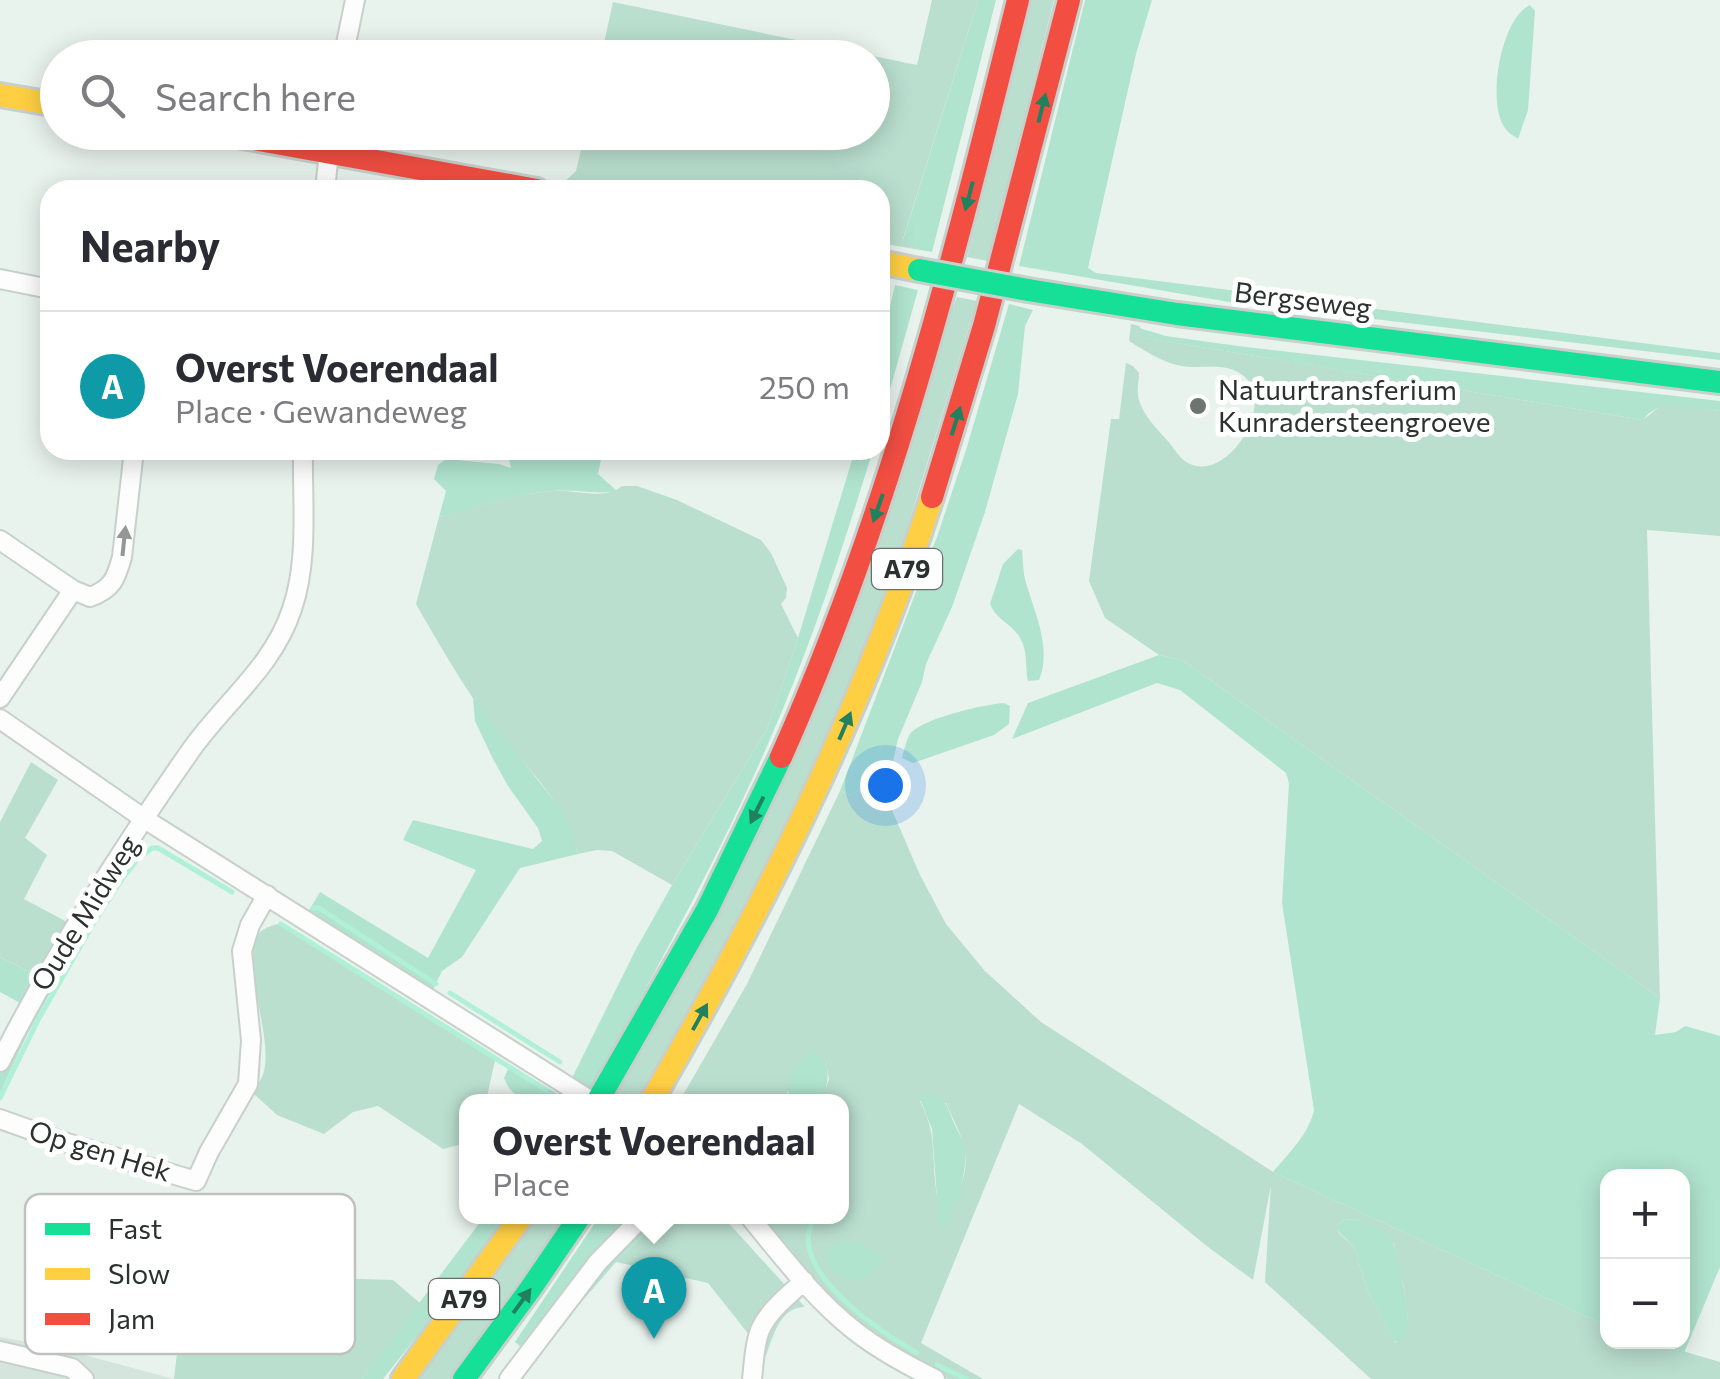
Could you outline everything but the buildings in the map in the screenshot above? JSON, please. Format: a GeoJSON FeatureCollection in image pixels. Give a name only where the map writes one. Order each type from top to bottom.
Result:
{"type":"FeatureCollection","features":[{"type":"Feature","properties":{"kind":"main road","name":"A79"},"geometry":{"type":"LineString","coordinates":[[600,1094],[667,985],[728,870],[783,754],[848,593],[912,404],[1018,0]]}},
{"type":"Feature","properties":{"kind":"main road","name":"A79"},"geometry":{"type":"LineString","coordinates":[[656,1094],[733,957],[807,811],[897,595],[924,522],[992,299],[1068,0]]}},
{"type":"Feature","properties":{"kind":"main road"},"geometry":{"type":"LineString","coordinates":[[0,95],[40,102]]}},
{"type":"Feature","properties":{"kind":"main road"},"geometry":{"type":"LineString","coordinates":[[363,150],[493,180]]}},
{"type":"Feature","properties":{"kind":"main road","name":"Bergseweg"},"geometry":{"type":"LineString","coordinates":[[890,264],[1177,314],[1720,382]]}},
{"type":"Feature","properties":{"kind":"main road","name":"A79"},"geometry":{"type":"LineString","coordinates":[[403,1379],[516,1224]]}},
{"type":"Feature","properties":{"kind":"main road","name":"A79"},"geometry":{"type":"LineString","coordinates":[[464,1379],[575,1224]]}},
{"type":"Feature","properties":{"kind":"street"},"geometry":{"type":"LineString","coordinates":[[346,40],[355,0]]}},
{"type":"Feature","properties":{"kind":"street"},"geometry":{"type":"LineString","coordinates":[[326,180],[328,150]]}},
{"type":"Feature","properties":{"kind":"street"},"geometry":{"type":"LineString","coordinates":[[0,278],[40,288]]}},
{"type":"Feature","properties":{"kind":"street"},"geometry":{"type":"LineString","coordinates":[[0,540],[73,590],[90,598],[106,591],[118,573],[122,557],[133,460]]}},
{"type":"Feature","properties":{"kind":"street","name":"Oude Midweg"},"geometry":{"type":"LineString","coordinates":[[0,1062],[68,936],[143,818],[204,732],[259,672],[286,626],[301,566],[303,460]]}},
{"type":"Feature","properties":{"kind":"street"},"geometry":{"type":"LineString","coordinates":[[0,698],[73,590]]}},
{"type":"Feature","properties":{"kind":"street"},"geometry":{"type":"LineString","coordinates":[[0,720],[143,818],[589,1094]]}},
{"type":"Feature","properties":{"kind":"street","name":"Op gen Hek"},"geometry":{"type":"LineString","coordinates":[[0,1119],[196,1181],[248,1084],[251,1040],[242,950],[250,925],[267,895]]}},
{"type":"Feature","properties":{"kind":"street"},"geometry":{"type":"LineString","coordinates":[[509,1379],[598,1262],[635,1224]]}},
{"type":"Feature","properties":{"kind":"street"},"geometry":{"type":"LineString","coordinates":[[756,1224],[825,1304],[863,1337],[934,1379]]}},
{"type":"Feature","properties":{"kind":"street"},"geometry":{"type":"LineString","coordinates":[[752,1379],[762,1326],[804,1281]]}},
{"type":"Feature","properties":{"kind":"street"},"geometry":{"type":"LineString","coordinates":[[0,1351],[72,1368],[84,1379]]}},
{"type":"Feature","properties":{"kind":"shaded area"},"geometry":{"type":"Polygon","coordinates":[[[0,1337],[25,1341],[25,1354],[81,1354],[174,1379],[0,1379],[0,1337]]]}},
{"type":"Feature","properties":{"kind":"green space"},"geometry":{"type":"Polygon","coordinates":[[[932,0],[978,0],[903,239],[920,250],[890,245],[890,180],[566,180],[576,171],[581,150],[890,150],[890,59],[917,65],[932,0]]]}},
{"type":"Feature","properties":{"kind":"green space"},"geometry":{"type":"Polygon","coordinates":[[[978,0],[996,0],[932,252],[920,250],[903,240],[978,0]]]}},
{"type":"Feature","properties":{"kind":"green space"},"geometry":{"type":"Polygon","coordinates":[[[1031,0],[1054,0],[988,261],[967,257],[1031,0]]]}},
{"type":"Feature","properties":{"kind":"green space"},"geometry":{"type":"Polygon","coordinates":[[[1085,0],[1152,0],[1136,54],[1088,268],[1096,273],[1720,353],[1720,360],[1229,302],[1019,266],[1085,0]]]}},
{"type":"Feature","properties":{"kind":"green space"},"geometry":{"type":"Polygon","coordinates":[[[613,2],[796,40],[605,40],[613,2]]]}},
{"type":"Feature","properties":{"kind":"green space"},"geometry":{"type":"Polygon","coordinates":[[[1530,5],[1535,11],[1528,110],[1518,139],[1506,130],[1499,116],[1497,82],[1511,26],[1530,5]]]}},
{"type":"Feature","properties":{"kind":"green space"},"geometry":{"type":"Polygon","coordinates":[[[895,285],[918,290],[890,389],[890,307],[895,285]]]}},
{"type":"Feature","properties":{"kind":"green space"},"geometry":{"type":"Polygon","coordinates":[[[957,297],[977,301],[895,568],[802,800],[645,1094],[614,1094],[670,998],[957,297]]]}},
{"type":"Feature","properties":{"kind":"green space"},"geometry":{"type":"Polygon","coordinates":[[[1009,304],[1033,310],[1025,326],[1018,394],[985,512],[952,607],[898,739],[893,762],[880,771],[879,780],[851,795],[840,791],[938,534],[1009,304]]]}},
{"type":"Feature","properties":{"kind":"green space"},"geometry":{"type":"Polygon","coordinates":[[[1131,324],[1139,326],[1147,338],[1643,420],[1663,404],[1720,411],[1720,536],[1647,530],[1660,998],[1182,660],[1159,655],[1105,618],[1089,581],[1111,419],[1119,419],[1126,363],[1139,373],[1138,395],[1145,414],[1188,463],[1203,467],[1231,453],[1251,422],[1255,406],[1253,390],[1238,372],[1164,361],[1129,341],[1131,324]]]}},
{"type":"Feature","properties":{"kind":"green space"},"geometry":{"type":"Polygon","coordinates":[[[1139,328],[1166,336],[1238,346],[1720,401],[1720,411],[1663,405],[1643,420],[1146,338],[1139,328]]]}},
{"type":"Feature","properties":{"kind":"green space"},"geometry":{"type":"Polygon","coordinates":[[[445,460],[511,468],[509,460],[601,460],[598,474],[617,491],[539,492],[439,517],[446,491],[434,479],[438,465],[445,460]]]}},
{"type":"Feature","properties":{"kind":"green space"},"geometry":{"type":"Polygon","coordinates":[[[852,460],[870,460],[826,595],[751,782],[708,871],[591,1089],[572,1078],[635,951],[767,729],[852,460]]]}},
{"type":"Feature","properties":{"kind":"green space"},"geometry":{"type":"Polygon","coordinates":[[[622,486],[637,486],[677,500],[761,540],[787,588],[781,604],[798,638],[767,729],[672,885],[612,851],[578,854],[561,812],[480,709],[416,604],[439,517],[525,494],[599,494],[622,486]]]}},
{"type":"Feature","properties":{"kind":"green space"},"geometry":{"type":"Polygon","coordinates":[[[1018,549],[1022,550],[1025,579],[1043,644],[1039,680],[1028,681],[1022,641],[990,604],[1003,564],[1018,549]]]}},
{"type":"Feature","properties":{"kind":"green space"},"geometry":{"type":"Polygon","coordinates":[[[1159,655],[1182,660],[1660,998],[1655,1035],[1676,1032],[1685,1026],[1720,1036],[1720,1267],[1690,1339],[1690,1169],[1600,1169],[1600,1323],[1273,1172],[1303,1135],[1314,1110],[1282,903],[1289,783],[1286,773],[1180,690],[1157,683],[1012,739],[1028,703],[1159,655]]]}},
{"type":"Feature","properties":{"kind":"green space"},"geometry":{"type":"Polygon","coordinates":[[[473,697],[562,811],[578,854],[520,868],[462,957],[442,971],[433,990],[308,912],[320,892],[428,958],[476,870],[403,840],[413,820],[533,849],[542,841],[538,828],[492,757],[475,721],[473,697]]]}},
{"type":"Feature","properties":{"kind":"green space"},"geometry":{"type":"Polygon","coordinates":[[[1004,703],[1010,706],[1009,724],[994,735],[913,763],[902,758],[916,728],[954,713],[1004,703]]]}},
{"type":"Feature","properties":{"kind":"green space"},"geometry":{"type":"Polygon","coordinates":[[[31,762],[58,780],[25,838],[47,855],[24,899],[69,923],[38,976],[0,957],[0,822],[31,762]]]}},
{"type":"Feature","properties":{"kind":"green space"},"geometry":{"type":"Polygon","coordinates":[[[879,780],[946,924],[985,971],[1041,1022],[1273,1172],[1600,1323],[1600,1349],[1676,1349],[1720,1362],[1720,1379],[1371,1379],[1265,1282],[1271,1185],[1253,1280],[1082,1144],[1019,1104],[921,1343],[983,1379],[948,1379],[913,1358],[902,1357],[850,1321],[763,1224],[849,1224],[849,1094],[823,1094],[829,1080],[826,1061],[787,1094],[684,1094],[747,984],[840,791],[851,795],[879,780]],[[920,1101],[931,1132],[939,1221],[960,1188],[966,1158],[946,1103],[920,1101]],[[1357,1219],[1337,1225],[1338,1232],[1354,1247],[1368,1292],[1396,1343],[1408,1322],[1394,1244],[1357,1219]]]}},
{"type":"Feature","properties":{"kind":"green space"},"geometry":{"type":"Polygon","coordinates":[[[69,923],[86,928],[0,1093],[0,1049],[22,1004],[0,992],[0,957],[38,976],[69,923]]]}},
{"type":"Feature","properties":{"kind":"green space"},"geometry":{"type":"Polygon","coordinates":[[[278,924],[335,955],[496,1056],[488,1094],[459,1094],[459,1145],[443,1149],[378,1106],[353,1112],[324,1134],[277,1115],[253,1093],[263,1074],[266,1056],[254,981],[253,947],[258,935],[278,924]]]}},
{"type":"Feature","properties":{"kind":"green space"},"geometry":{"type":"Polygon","coordinates":[[[815,1052],[826,1061],[828,1077],[823,1094],[789,1094],[793,1072],[815,1052]]]}},
{"type":"Feature","properties":{"kind":"green space"},"geometry":{"type":"Polygon","coordinates":[[[510,1065],[558,1094],[515,1094],[504,1078],[510,1065]]]}},
{"type":"Feature","properties":{"kind":"green space"},"geometry":{"type":"Polygon","coordinates":[[[931,1094],[946,1105],[965,1153],[961,1187],[944,1228],[939,1226],[932,1129],[919,1096],[931,1094]]]}},
{"type":"Feature","properties":{"kind":"green space"},"geometry":{"type":"Polygon","coordinates":[[[1357,1219],[1385,1234],[1394,1246],[1408,1321],[1400,1345],[1368,1292],[1354,1247],[1336,1229],[1344,1220],[1357,1219]]]}},
{"type":"Feature","properties":{"kind":"green space"},"geometry":{"type":"Polygon","coordinates":[[[479,1224],[502,1224],[383,1379],[362,1379],[479,1224]]]}},
{"type":"Feature","properties":{"kind":"green space"},"geometry":{"type":"Polygon","coordinates":[[[529,1224],[562,1224],[452,1379],[416,1379],[529,1224]]]}},
{"type":"Feature","properties":{"kind":"green space"},"geometry":{"type":"Polygon","coordinates":[[[594,1224],[654,1224],[533,1358],[515,1342],[594,1224]]]}},
{"type":"Feature","properties":{"kind":"green space"},"geometry":{"type":"Polygon","coordinates":[[[654,1224],[729,1224],[805,1307],[784,1317],[766,1356],[708,1283],[616,1262],[654,1224]]]}},
{"type":"Feature","properties":{"kind":"green space"},"geometry":{"type":"Polygon","coordinates":[[[848,1241],[884,1257],[870,1276],[848,1279],[830,1267],[826,1251],[848,1241]]]}},
{"type":"Feature","properties":{"kind":"green space"},"geometry":{"type":"Polygon","coordinates":[[[355,1279],[393,1280],[421,1304],[362,1379],[174,1379],[177,1354],[355,1354],[355,1279]]]}},
{"type":"Feature","properties":{"kind":"waterway"},"geometry":{"type":"LineString","coordinates":[[0,1098],[38,1020],[93,924],[137,860],[158,848],[232,892]]}},
{"type":"Feature","properties":{"kind":"waterway"},"geometry":{"type":"LineString","coordinates":[[313,908],[319,908],[436,984]]}},
{"type":"Feature","properties":{"kind":"waterway"},"geometry":{"type":"LineString","coordinates":[[281,924],[546,1090]]}},
{"type":"Feature","properties":{"kind":"waterway"},"geometry":{"type":"LineString","coordinates":[[450,993],[560,1062]]}},
{"type":"Feature","properties":{"kind":"waterway"},"geometry":{"type":"LineString","coordinates":[[811,1224],[808,1240],[812,1257],[834,1290],[885,1333],[917,1353]]}},
{"type":"Feature","properties":{"kind":"waterway"},"geometry":{"type":"LineString","coordinates":[[937,1365],[966,1379]]}},
{"type":"Feature","properties":{"kind":"traffic: fast"},"geometry":{"type":"LineString","coordinates":[[919,270],[1028,290]]}},
{"type":"Feature","properties":{"kind":"traffic: fast"},"geometry":{"type":"LineString","coordinates":[[1028,290],[1177,314],[1720,382]]}},
{"type":"Feature","properties":{"kind":"traffic: fast"},"geometry":{"type":"LineString","coordinates":[[602,1094],[707,910],[781,757]]}},
{"type":"Feature","properties":{"kind":"traffic: fast"},"geometry":{"type":"LineString","coordinates":[[464,1379],[575,1224]]}},
{"type":"Feature","properties":{"kind":"traffic: slow"},"geometry":{"type":"LineString","coordinates":[[0,95],[40,102]]}},
{"type":"Feature","properties":{"kind":"traffic: slow"},"geometry":{"type":"LineString","coordinates":[[890,264],[919,270]]}},
{"type":"Feature","properties":{"kind":"traffic: slow"},"geometry":{"type":"LineString","coordinates":[[655,1094],[808,807],[875,654],[932,497]]}},
{"type":"Feature","properties":{"kind":"traffic: slow"},"geometry":{"type":"LineString","coordinates":[[403,1379],[516,1224]]}},
{"type":"Feature","properties":{"kind":"traffic: jam"},"geometry":{"type":"LineString","coordinates":[[781,757],[820,665],[887,479],[944,289],[1018,0]]}},
{"type":"Feature","properties":{"kind":"traffic: jam"},"geometry":{"type":"LineString","coordinates":[[932,497],[984,326],[1069,0]]}},
{"type":"Feature","properties":{"kind":"traffic: jam"},"geometry":{"type":"LineString","coordinates":[[315,150],[481,180]]}},
{"type":"Feature","properties":{"kind":"place","name":"Natuurtransferium Kunradersteengroeve"},"geometry":{"type":"Point","coordinates":[1198,406]}},
{"type":"Feature","properties":{"kind":"place","name":"Overst Voerendaal"},"geometry":{"type":"Point","coordinates":[654,1339]}}]}
